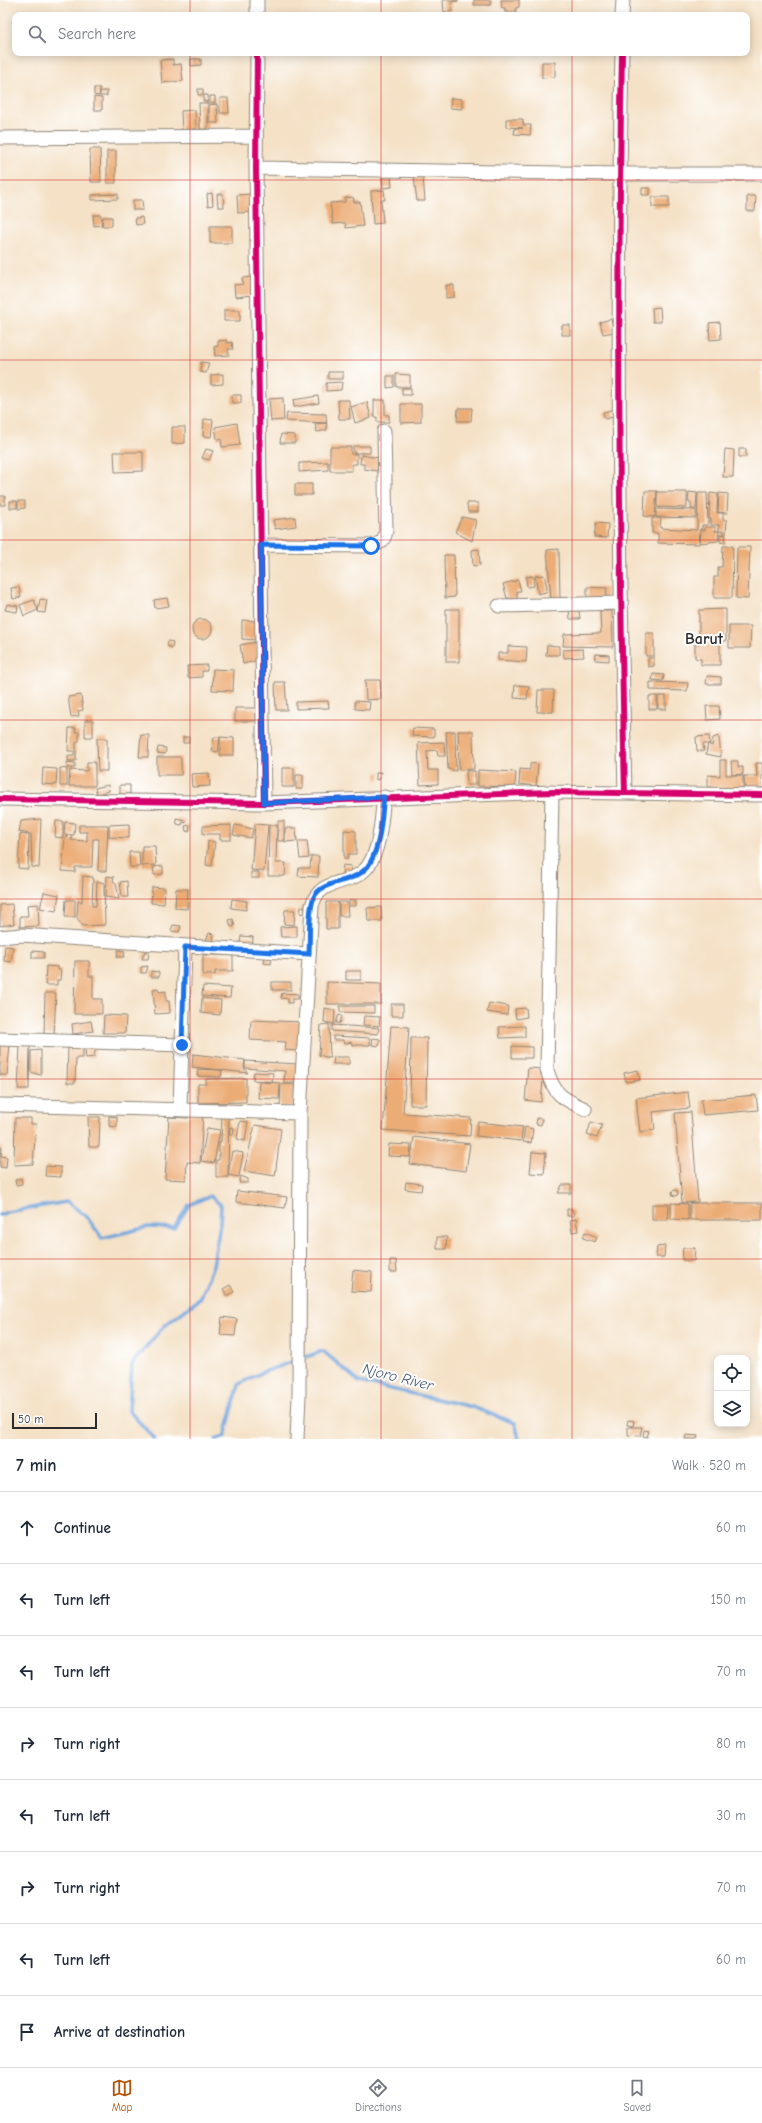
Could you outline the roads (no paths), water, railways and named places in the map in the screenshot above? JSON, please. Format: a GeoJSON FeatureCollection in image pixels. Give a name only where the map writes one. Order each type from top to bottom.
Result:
{"type":"FeatureCollection","features":[{"type":"Feature","properties":{"kind":"street"},"geometry":{"type":"LineString","coordinates":[[257,0],[257,12]]}},
{"type":"Feature","properties":{"kind":"street"},"geometry":{"type":"LineString","coordinates":[[622,12],[623,0]]}},
{"type":"Feature","properties":{"kind":"street"},"geometry":{"type":"LineString","coordinates":[[256,56],[264,803]]}},
{"type":"Feature","properties":{"kind":"street"},"geometry":{"type":"LineString","coordinates":[[622,56],[619,174],[620,603],[624,793]]}},
{"type":"Feature","properties":{"kind":"street"},"geometry":{"type":"LineString","coordinates":[[0,138],[256,136]]}},
{"type":"Feature","properties":{"kind":"street"},"geometry":{"type":"LineString","coordinates":[[256,168],[619,174],[762,174]]}},
{"type":"Feature","properties":{"kind":"street"},"geometry":{"type":"LineString","coordinates":[[261,545],[371,546],[381,543],[385,539],[386,531],[384,431]]}},
{"type":"Feature","properties":{"kind":"street"},"geometry":{"type":"LineString","coordinates":[[499,606],[620,603]]}},
{"type":"Feature","properties":{"kind":"street"},"geometry":{"type":"LineString","coordinates":[[0,799],[264,803],[384,797],[552,792],[762,794]]}},
{"type":"Feature","properties":{"kind":"street"},"geometry":{"type":"LineString","coordinates":[[552,792],[548,1070],[550,1078],[562,1098],[585,1110]]}},
{"type":"Feature","properties":{"kind":"street"},"geometry":{"type":"LineString","coordinates":[[297,1439],[299,1396],[300,1113],[312,906],[314,896],[320,890],[354,878],[370,865],[377,849],[384,797]]}},
{"type":"Feature","properties":{"kind":"street"},"geometry":{"type":"LineString","coordinates":[[0,938],[21,935],[309,954]]}},
{"type":"Feature","properties":{"kind":"street"},"geometry":{"type":"LineString","coordinates":[[180,1109],[185,947]]}},
{"type":"Feature","properties":{"kind":"street"},"geometry":{"type":"LineString","coordinates":[[0,1039],[182,1045]]}},
{"type":"Feature","properties":{"kind":"street"},"geometry":{"type":"LineString","coordinates":[[0,1104],[300,1113]]}},
{"type":"Feature","properties":{"kind":"waterway","name":"Njoro River"},"geometry":{"type":"LineString","coordinates":[[0,1215],[7,1212],[67,1202],[86,1216],[102,1238],[148,1227],[174,1228],[189,1205],[210,1196],[221,1205],[220,1224],[213,1265],[201,1298],[163,1327],[132,1364],[129,1411],[155,1439]]}},
{"type":"Feature","properties":{"kind":"waterway","name":"Njoro River"},"geometry":{"type":"LineString","coordinates":[[303,1358],[323,1351],[359,1382],[472,1407],[515,1423],[519,1439]]}},
{"type":"Feature","properties":{"kind":"waterway","name":"Njoro River"},"geometry":{"type":"LineString","coordinates":[[216,1439],[225,1436],[239,1384],[261,1373],[297,1360]]}},
{"type":"Feature","properties":{"kind":"district","name":"Barut"},"geometry":{"type":"Point","coordinates":[704,638]}}]}
